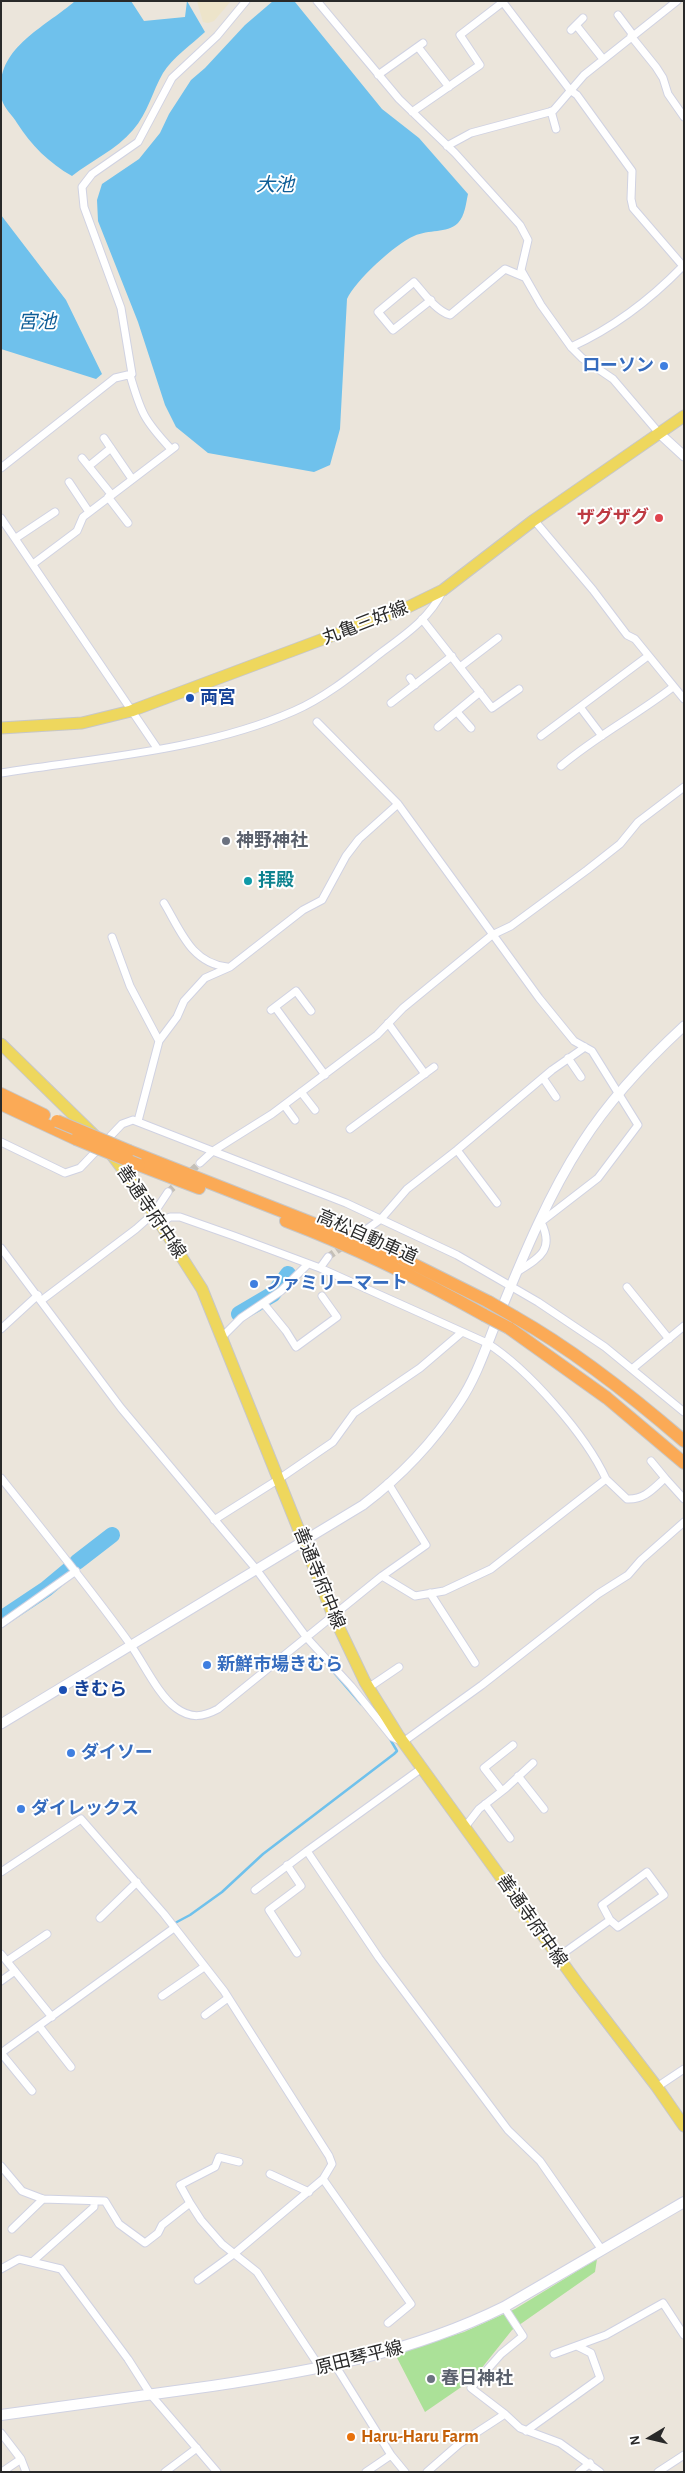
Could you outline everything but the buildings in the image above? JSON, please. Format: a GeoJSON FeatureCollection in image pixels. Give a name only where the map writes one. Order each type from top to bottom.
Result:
{"type":"FeatureCollection","features":[{"type":"Feature","properties":{"kind":"highway","name":"高松自動車道"},"geometry":{"type":"LineString","coordinates":[[1,1094],[57,1121],[129,1151],[402,1258],[489,1302],[512,1323],[607,1398],[684,1464]]}},
{"type":"Feature","properties":{"kind":"highway","name":"高松自動車道"},"geometry":{"type":"LineString","coordinates":[[1,1104],[76,1139],[139,1165],[327,1237],[434,1286],[484,1315],[538,1330],[616,1386],[684,1441]]}},
{"type":"Feature","properties":{"kind":"main road","name":"丸亀三好線"},"geometry":{"type":"LineString","coordinates":[[1,728],[82,723],[131,711],[406,608],[443,590],[534,520],[684,416]]}},
{"type":"Feature","properties":{"kind":"main road","name":"善通寺府中線"},"geometry":{"type":"LineString","coordinates":[[1,1044],[102,1144],[157,1218],[202,1288],[333,1615],[347,1648],[368,1688],[403,1742],[558,1957],[657,2087],[684,2126]]}},
{"type":"Feature","properties":{"kind":"main road","name":"原田琴平線"},"geometry":{"type":"LineString","coordinates":[[1,2415],[320,2369],[443,2334],[504,2307],[684,2202]]}},
{"type":"Feature","properties":{"kind":"street"},"geometry":{"type":"LineString","coordinates":[[33,564],[77,531],[83,517],[89,512],[173,448],[148,424],[142,414],[130,375],[132,374],[121,308],[84,207],[81,196],[82,187],[92,174],[138,142],[172,78],[217,36],[246,1]]}},
{"type":"Feature","properties":{"kind":"street"},"geometry":{"type":"LineString","coordinates":[[317,1],[378,75],[504,205],[526,232],[528,247],[521,264],[524,276],[556,328],[571,347],[582,358],[613,379],[660,433],[684,456]]}},
{"type":"Feature","properties":{"kind":"street"},"geometry":{"type":"LineString","coordinates":[[447,146],[471,133],[552,111],[570,90],[604,59],[677,1]]}},
{"type":"Feature","properties":{"kind":"street"},"geometry":{"type":"LineString","coordinates":[[412,112],[480,64],[460,34],[502,2],[570,90],[577,95],[632,172],[631,199],[633,208],[683,266],[662,288],[598,334],[571,347]]}},
{"type":"Feature","properties":{"kind":"street"},"geometry":{"type":"LineString","coordinates":[[618,15],[660,72],[668,94],[684,117]]}},
{"type":"Feature","properties":{"kind":"street"},"geometry":{"type":"LineString","coordinates":[[583,18],[574,28],[604,59]]}},
{"type":"Feature","properties":{"kind":"street"},"geometry":{"type":"LineString","coordinates":[[378,75],[420,45],[448,87]]}},
{"type":"Feature","properties":{"kind":"street"},"geometry":{"type":"LineString","coordinates":[[552,111],[556,129]]}},
{"type":"Feature","properties":{"kind":"street"},"geometry":{"type":"LineString","coordinates":[[430,300],[393,330],[378,312],[414,282],[444,313],[450,315],[505,269],[524,276]]}},
{"type":"Feature","properties":{"kind":"street"},"geometry":{"type":"LineString","coordinates":[[1,468],[115,378],[130,375]]}},
{"type":"Feature","properties":{"kind":"street"},"geometry":{"type":"LineString","coordinates":[[104,438],[132,478]]}},
{"type":"Feature","properties":{"kind":"street"},"geometry":{"type":"LineString","coordinates":[[89,466],[111,448]]}},
{"type":"Feature","properties":{"kind":"street"},"geometry":{"type":"LineString","coordinates":[[82,458],[128,523]]}},
{"type":"Feature","properties":{"kind":"street"},"geometry":{"type":"LineString","coordinates":[[69,482],[89,512]]}},
{"type":"Feature","properties":{"kind":"street"},"geometry":{"type":"LineString","coordinates":[[16,538],[55,512]]}},
{"type":"Feature","properties":{"kind":"street"},"geometry":{"type":"LineString","coordinates":[[1,518],[157,748]]}},
{"type":"Feature","properties":{"kind":"street"},"geometry":{"type":"LineString","coordinates":[[534,520],[593,590],[627,635],[635,639],[684,699]]}},
{"type":"Feature","properties":{"kind":"street"},"geometry":{"type":"LineString","coordinates":[[1,772],[226,737],[294,711],[313,702],[358,671],[422,619],[437,604],[443,590]]}},
{"type":"Feature","properties":{"kind":"street"},"geometry":{"type":"LineString","coordinates":[[422,619],[492,708],[519,690]]}},
{"type":"Feature","properties":{"kind":"street"},"geometry":{"type":"LineString","coordinates":[[460,667],[498,638]]}},
{"type":"Feature","properties":{"kind":"street"},"geometry":{"type":"LineString","coordinates":[[391,702],[452,656]]}},
{"type":"Feature","properties":{"kind":"street"},"geometry":{"type":"LineString","coordinates":[[541,736],[648,656]]}},
{"type":"Feature","properties":{"kind":"street"},"geometry":{"type":"LineString","coordinates":[[410,678],[414,685]]}},
{"type":"Feature","properties":{"kind":"street"},"geometry":{"type":"LineString","coordinates":[[561,766],[588,745],[674,686]]}},
{"type":"Feature","properties":{"kind":"street"},"geometry":{"type":"LineString","coordinates":[[438,727],[480,692]]}},
{"type":"Feature","properties":{"kind":"street"},"geometry":{"type":"LineString","coordinates":[[580,707],[602,736]]}},
{"type":"Feature","properties":{"kind":"street"},"geometry":{"type":"LineString","coordinates":[[457,712],[471,728]]}},
{"type":"Feature","properties":{"kind":"street"},"geometry":{"type":"LineString","coordinates":[[317,722],[398,804],[454,878],[492,935],[574,1041],[592,1051],[638,1124],[598,1178],[540,1222]]}},
{"type":"Feature","properties":{"kind":"street"},"geometry":{"type":"LineString","coordinates":[[588,745],[594,752]]}},
{"type":"Feature","properties":{"kind":"street"},"geometry":{"type":"LineString","coordinates":[[200,1163],[213,1150],[284,1105],[377,1036],[388,1022],[492,935],[512,926],[587,870],[620,844],[638,822],[684,787]]}},
{"type":"Feature","properties":{"kind":"street"},"geometry":{"type":"LineString","coordinates":[[138,1121],[159,1041],[177,1017],[184,1001],[205,978],[230,967],[303,910],[322,900],[346,856],[359,839],[398,804]]}},
{"type":"Feature","properties":{"kind":"street"},"geometry":{"type":"LineString","coordinates":[[164,903],[191,949],[200,958],[213,966],[230,967]]}},
{"type":"Feature","properties":{"kind":"street"},"geometry":{"type":"LineString","coordinates":[[112,937],[130,986],[159,1041]]}},
{"type":"Feature","properties":{"kind":"street"},"geometry":{"type":"LineString","coordinates":[[311,1011],[296,991],[273,1008],[325,1075]]}},
{"type":"Feature","properties":{"kind":"street"},"geometry":{"type":"LineString","coordinates":[[388,1022],[425,1074]]}},
{"type":"Feature","properties":{"kind":"street"},"geometry":{"type":"LineString","coordinates":[[1,1724],[363,1504],[388,1484],[419,1454],[460,1403],[478,1369],[510,1287],[540,1222],[581,1143],[618,1093],[684,1026]]}},
{"type":"Feature","properties":{"kind":"street"},"geometry":{"type":"LineString","coordinates":[[367,1229],[381,1219],[406,1189],[457,1150],[568,1058],[585,1047]]}},
{"type":"Feature","properties":{"kind":"street"},"geometry":{"type":"LineString","coordinates":[[568,1058],[580,1077]]}},
{"type":"Feature","properties":{"kind":"street"},"geometry":{"type":"LineString","coordinates":[[350,1129],[434,1067]]}},
{"type":"Feature","properties":{"kind":"street"},"geometry":{"type":"LineString","coordinates":[[543,1078],[556,1097]]}},
{"type":"Feature","properties":{"kind":"street"},"geometry":{"type":"LineString","coordinates":[[301,1092],[315,1110]]}},
{"type":"Feature","properties":{"kind":"street"},"geometry":{"type":"LineString","coordinates":[[284,1105],[295,1120]]}},
{"type":"Feature","properties":{"kind":"street"},"geometry":{"type":"LineString","coordinates":[[1,1142],[65,1172],[80,1168],[122,1124],[133,1120],[213,1150],[346,1203],[457,1255],[545,1307],[632,1369],[684,1412]]}},
{"type":"Feature","properties":{"kind":"street"},"geometry":{"type":"LineString","coordinates":[[457,1150],[497,1203]]}},
{"type":"Feature","properties":{"kind":"street"},"geometry":{"type":"LineString","coordinates":[[157,1218],[168,1192]]}},
{"type":"Feature","properties":{"kind":"street"},"geometry":{"type":"LineString","coordinates":[[1,1329],[40,1298],[136,1229],[157,1218],[180,1217],[320,1268],[461,1333],[487,1343],[504,1354],[551,1401],[599,1464],[606,1479],[627,1499],[639,1499],[664,1478]]}},
{"type":"Feature","properties":{"kind":"street"},"geometry":{"type":"LineString","coordinates":[[517,1272],[536,1260],[545,1250],[547,1240],[540,1222]]}},
{"type":"Feature","properties":{"kind":"street"},"geometry":{"type":"LineString","coordinates":[[1,1248],[121,1408],[256,1569],[307,1638],[351,1686],[392,1737],[403,1742],[489,1680],[598,1594],[628,1575],[667,1536],[684,1522]]}},
{"type":"Feature","properties":{"kind":"street"},"geometry":{"type":"LineString","coordinates":[[320,1268],[328,1258]]}},
{"type":"Feature","properties":{"kind":"street"},"geometry":{"type":"LineString","coordinates":[[222,1337],[241,1318],[281,1291],[308,1264]]}},
{"type":"Feature","properties":{"kind":"street"},"geometry":{"type":"LineString","coordinates":[[627,1287],[669,1339]]}},
{"type":"Feature","properties":{"kind":"street"},"geometry":{"type":"LineString","coordinates":[[264,1304],[286,1331],[296,1347],[337,1316],[322,1296]]}},
{"type":"Feature","properties":{"kind":"street"},"geometry":{"type":"LineString","coordinates":[[632,1369],[684,1326]]}},
{"type":"Feature","properties":{"kind":"street"},"geometry":{"type":"LineString","coordinates":[[214,1520],[279,1480],[333,1442],[354,1413],[420,1368],[461,1333]]}},
{"type":"Feature","properties":{"kind":"street"},"geometry":{"type":"LineString","coordinates":[[652,1461],[664,1478],[684,1499]]}},
{"type":"Feature","properties":{"kind":"street"},"geometry":{"type":"LineString","coordinates":[[1,1478],[76,1571],[130,1644],[167,1700],[176,1708],[189,1715],[199,1717],[218,1709],[382,1576],[426,1546],[388,1484]]}},
{"type":"Feature","properties":{"kind":"street"},"geometry":{"type":"LineString","coordinates":[[382,1576],[415,1596],[444,1591],[491,1569],[606,1479]]}},
{"type":"Feature","properties":{"kind":"street"},"geometry":{"type":"LineString","coordinates":[[1,1624],[76,1571]]}},
{"type":"Feature","properties":{"kind":"street"},"geometry":{"type":"LineString","coordinates":[[430,1593],[475,1663]]}},
{"type":"Feature","properties":{"kind":"street"},"geometry":{"type":"LineString","coordinates":[[368,1688],[399,1667]]}},
{"type":"Feature","properties":{"kind":"street"},"geometry":{"type":"LineString","coordinates":[[502,1791],[484,1768],[513,1745]]}},
{"type":"Feature","properties":{"kind":"street"},"geometry":{"type":"LineString","coordinates":[[465,1827],[485,1804],[533,1763]]}},
{"type":"Feature","properties":{"kind":"street"},"geometry":{"type":"LineString","coordinates":[[255,1890],[422,1768]]}},
{"type":"Feature","properties":{"kind":"street"},"geometry":{"type":"LineString","coordinates":[[518,1776],[544,1809]]}},
{"type":"Feature","properties":{"kind":"street"},"geometry":{"type":"LineString","coordinates":[[485,1804],[510,1838]]}},
{"type":"Feature","properties":{"kind":"street"},"geometry":{"type":"LineString","coordinates":[[1,1872],[81,1819],[137,1882],[228,1998],[329,2156],[332,2164],[323,2179],[235,2254],[198,2280]]}},
{"type":"Feature","properties":{"kind":"street"},"geometry":{"type":"LineString","coordinates":[[307,1851],[379,1958],[508,2130],[540,2161],[602,2250]]}},
{"type":"Feature","properties":{"kind":"street"},"geometry":{"type":"LineString","coordinates":[[287,1865],[301,1886],[269,1910],[297,1953]]}},
{"type":"Feature","properties":{"kind":"street"},"geometry":{"type":"LineString","coordinates":[[647,1872],[664,1895],[618,1927],[610,1920],[602,1906],[647,1872]]}},
{"type":"Feature","properties":{"kind":"street"},"geometry":{"type":"LineString","coordinates":[[100,1918],[137,1882]]}},
{"type":"Feature","properties":{"kind":"street"},"geometry":{"type":"LineString","coordinates":[[558,1957],[610,1920]]}},
{"type":"Feature","properties":{"kind":"street"},"geometry":{"type":"LineString","coordinates":[[32,2091],[1,2053],[174,1928]]}},
{"type":"Feature","properties":{"kind":"street"},"geometry":{"type":"LineString","coordinates":[[7,1961],[47,1934]]}},
{"type":"Feature","properties":{"kind":"street"},"geometry":{"type":"LineString","coordinates":[[1,1954],[52,2017]]}},
{"type":"Feature","properties":{"kind":"street"},"geometry":{"type":"LineString","coordinates":[[162,1996],[204,1967]]}},
{"type":"Feature","properties":{"kind":"street"},"geometry":{"type":"LineString","coordinates":[[1,1981],[15,1971]]}},
{"type":"Feature","properties":{"kind":"street"},"geometry":{"type":"LineString","coordinates":[[205,2015],[228,1998]]}},
{"type":"Feature","properties":{"kind":"street"},"geometry":{"type":"LineString","coordinates":[[39,2026],[71,2068]]}},
{"type":"Feature","properties":{"kind":"street"},"geometry":{"type":"LineString","coordinates":[[657,2087],[684,2069]]}},
{"type":"Feature","properties":{"kind":"street"},"geometry":{"type":"LineString","coordinates":[[239,2162],[218,2158],[215,2167],[180,2185],[201,2220],[222,2244],[257,2272],[320,2369]]}},
{"type":"Feature","properties":{"kind":"street"},"geometry":{"type":"LineString","coordinates":[[2,2169],[22,2191],[43,2199],[105,2201],[119,2224],[145,2243],[158,2233],[162,2225],[190,2204]]}},
{"type":"Feature","properties":{"kind":"street"},"geometry":{"type":"LineString","coordinates":[[270,2174],[309,2192]]}},
{"type":"Feature","properties":{"kind":"street"},"geometry":{"type":"LineString","coordinates":[[323,2179],[411,2304],[388,2323]]}},
{"type":"Feature","properties":{"kind":"street"},"geometry":{"type":"LineString","coordinates":[[12,2228],[43,2199]]}},
{"type":"Feature","properties":{"kind":"street"},"geometry":{"type":"LineString","coordinates":[[32,2262],[94,2207],[94,2201]]}},
{"type":"Feature","properties":{"kind":"street"},"geometry":{"type":"LineString","coordinates":[[1,2269],[18,2259],[61,2269],[128,2359],[151,2394],[215,2471]]}},
{"type":"Feature","properties":{"kind":"street"},"geometry":{"type":"LineString","coordinates":[[554,2354],[606,2335],[663,2303],[684,2334]]}},
{"type":"Feature","properties":{"kind":"street"},"geometry":{"type":"LineString","coordinates":[[504,2307],[523,2336],[500,2354],[471,2388],[506,2414],[520,2428],[560,2442],[600,2472]]}},
{"type":"Feature","properties":{"kind":"street"},"geometry":{"type":"LineString","coordinates":[[526,2431],[600,2378],[591,2353],[577,2346]]}},
{"type":"Feature","properties":{"kind":"street"},"geometry":{"type":"LineString","coordinates":[[335,2365],[391,2454],[405,2472]]}},
{"type":"Feature","properties":{"kind":"street"},"geometry":{"type":"LineString","coordinates":[[427,2472],[459,2444],[506,2414]]}},
{"type":"Feature","properties":{"kind":"street"},"geometry":{"type":"LineString","coordinates":[[1,2433],[21,2459],[26,2472]]}},
{"type":"Feature","properties":{"kind":"street"},"geometry":{"type":"LineString","coordinates":[[165,2472],[196,2448]]}},
{"type":"Feature","properties":{"kind":"street"},"geometry":{"type":"LineString","coordinates":[[366,2472],[391,2454]]}},
{"type":"Feature","properties":{"kind":"street"},"geometry":{"type":"LineString","coordinates":[[658,2472],[684,2455]]}},
{"type":"Feature","properties":{"kind":"street"},"geometry":{"type":"LineString","coordinates":[[2,2472],[21,2459]]}},
{"type":"Feature","properties":{"kind":"street"},"geometry":{"type":"LineString","coordinates":[[579,2472],[590,2463]]}},
{"type":"Feature","properties":{"kind":"shaded area"},"geometry":{"type":"Polygon","coordinates":[[[197,1],[231,1],[214,21],[208,23],[203,22],[197,1]]]}},
{"type":"Feature","properties":{"kind":"green space"},"geometry":{"type":"Polygon","coordinates":[[[597,2259],[595,2272],[512,2330],[473,2379],[425,2412],[395,2354],[464,2332],[515,2309],[597,2259]]]}},
{"type":"Feature","properties":{"kind":"water"},"geometry":{"type":"Polygon","coordinates":[[[75,1],[131,1],[144,21],[185,17],[187,1],[205,32],[167,67],[146,110],[133,130],[112,149],[72,176],[48,159],[22,131],[1,98],[1,85],[3,71],[18,47],[28,37],[75,1]]]}},
{"type":"Feature","properties":{"kind":"water","name":"大池"},"geometry":{"type":"Polygon","coordinates":[[[273,1],[295,2],[382,109],[419,138],[468,194],[464,213],[458,223],[448,229],[420,234],[406,240],[367,273],[351,291],[347,299],[340,429],[330,465],[314,472],[208,453],[176,427],[165,405],[138,322],[98,221],[97,200],[102,184],[139,159],[160,133],[169,114],[191,80],[205,68],[245,25],[273,1]]]}},
{"type":"Feature","properties":{"kind":"water","name":"宮池"},"geometry":{"type":"Polygon","coordinates":[[[1,215],[66,300],[102,374],[96,379],[1,349],[1,215]]]}},
{"type":"Feature","properties":{"kind":"waterway"},"geometry":{"type":"LineString","coordinates":[[239,1314],[273,1294],[288,1274]]}},
{"type":"Feature","properties":{"kind":"waterway"},"geometry":{"type":"LineString","coordinates":[[77,1562],[112,1535]]}},
{"type":"Feature","properties":{"kind":"waterway"},"geometry":{"type":"LineString","coordinates":[[1,1619],[46,1589],[70,1569]]}},
{"type":"Feature","properties":{"kind":"waterway"},"geometry":{"type":"LineString","coordinates":[[324,1661],[361,1704]]}},
{"type":"Feature","properties":{"kind":"waterway"},"geometry":{"type":"LineString","coordinates":[[175,1923],[190,1915],[222,1892],[263,1854],[394,1754],[397,1751],[390,1739]]}},
{"type":"Feature","properties":{"kind":"tunnel"},"geometry":{"type":"LineString","coordinates":[[168,1192],[200,1163]]}},
{"type":"Feature","properties":{"kind":"tunnel"},"geometry":{"type":"LineString","coordinates":[[328,1257],[367,1229]]}},
{"type":"Feature","properties":{"kind":"place","name":"ローソン"},"geometry":{"type":"Point","coordinates":[664,366]}},
{"type":"Feature","properties":{"kind":"place","name":"ザグザグ"},"geometry":{"type":"Point","coordinates":[659,518]}},
{"type":"Feature","properties":{"kind":"place","name":"両宮"},"geometry":{"type":"Point","coordinates":[190,698]}},
{"type":"Feature","properties":{"kind":"place","name":"神野神社"},"geometry":{"type":"Point","coordinates":[226,841]}},
{"type":"Feature","properties":{"kind":"place","name":"拝殿"},"geometry":{"type":"Point","coordinates":[248,881]}},
{"type":"Feature","properties":{"kind":"place","name":"ファミリーマート"},"geometry":{"type":"Point","coordinates":[254,1284]}},
{"type":"Feature","properties":{"kind":"place","name":"新鮮市場きむら"},"geometry":{"type":"Point","coordinates":[207,1665]}},
{"type":"Feature","properties":{"kind":"place","name":"きむら"},"geometry":{"type":"Point","coordinates":[63,1690]}},
{"type":"Feature","properties":{"kind":"place","name":"ダイソー"},"geometry":{"type":"Point","coordinates":[71,1753]}},
{"type":"Feature","properties":{"kind":"place","name":"ダイレックス"},"geometry":{"type":"Point","coordinates":[21,1809]}},
{"type":"Feature","properties":{"kind":"place","name":"春日神社"},"geometry":{"type":"Point","coordinates":[431,2379]}},
{"type":"Feature","properties":{"kind":"place","name":"Haru-Haru Farm"},"geometry":{"type":"Point","coordinates":[351,2437]}}]}
